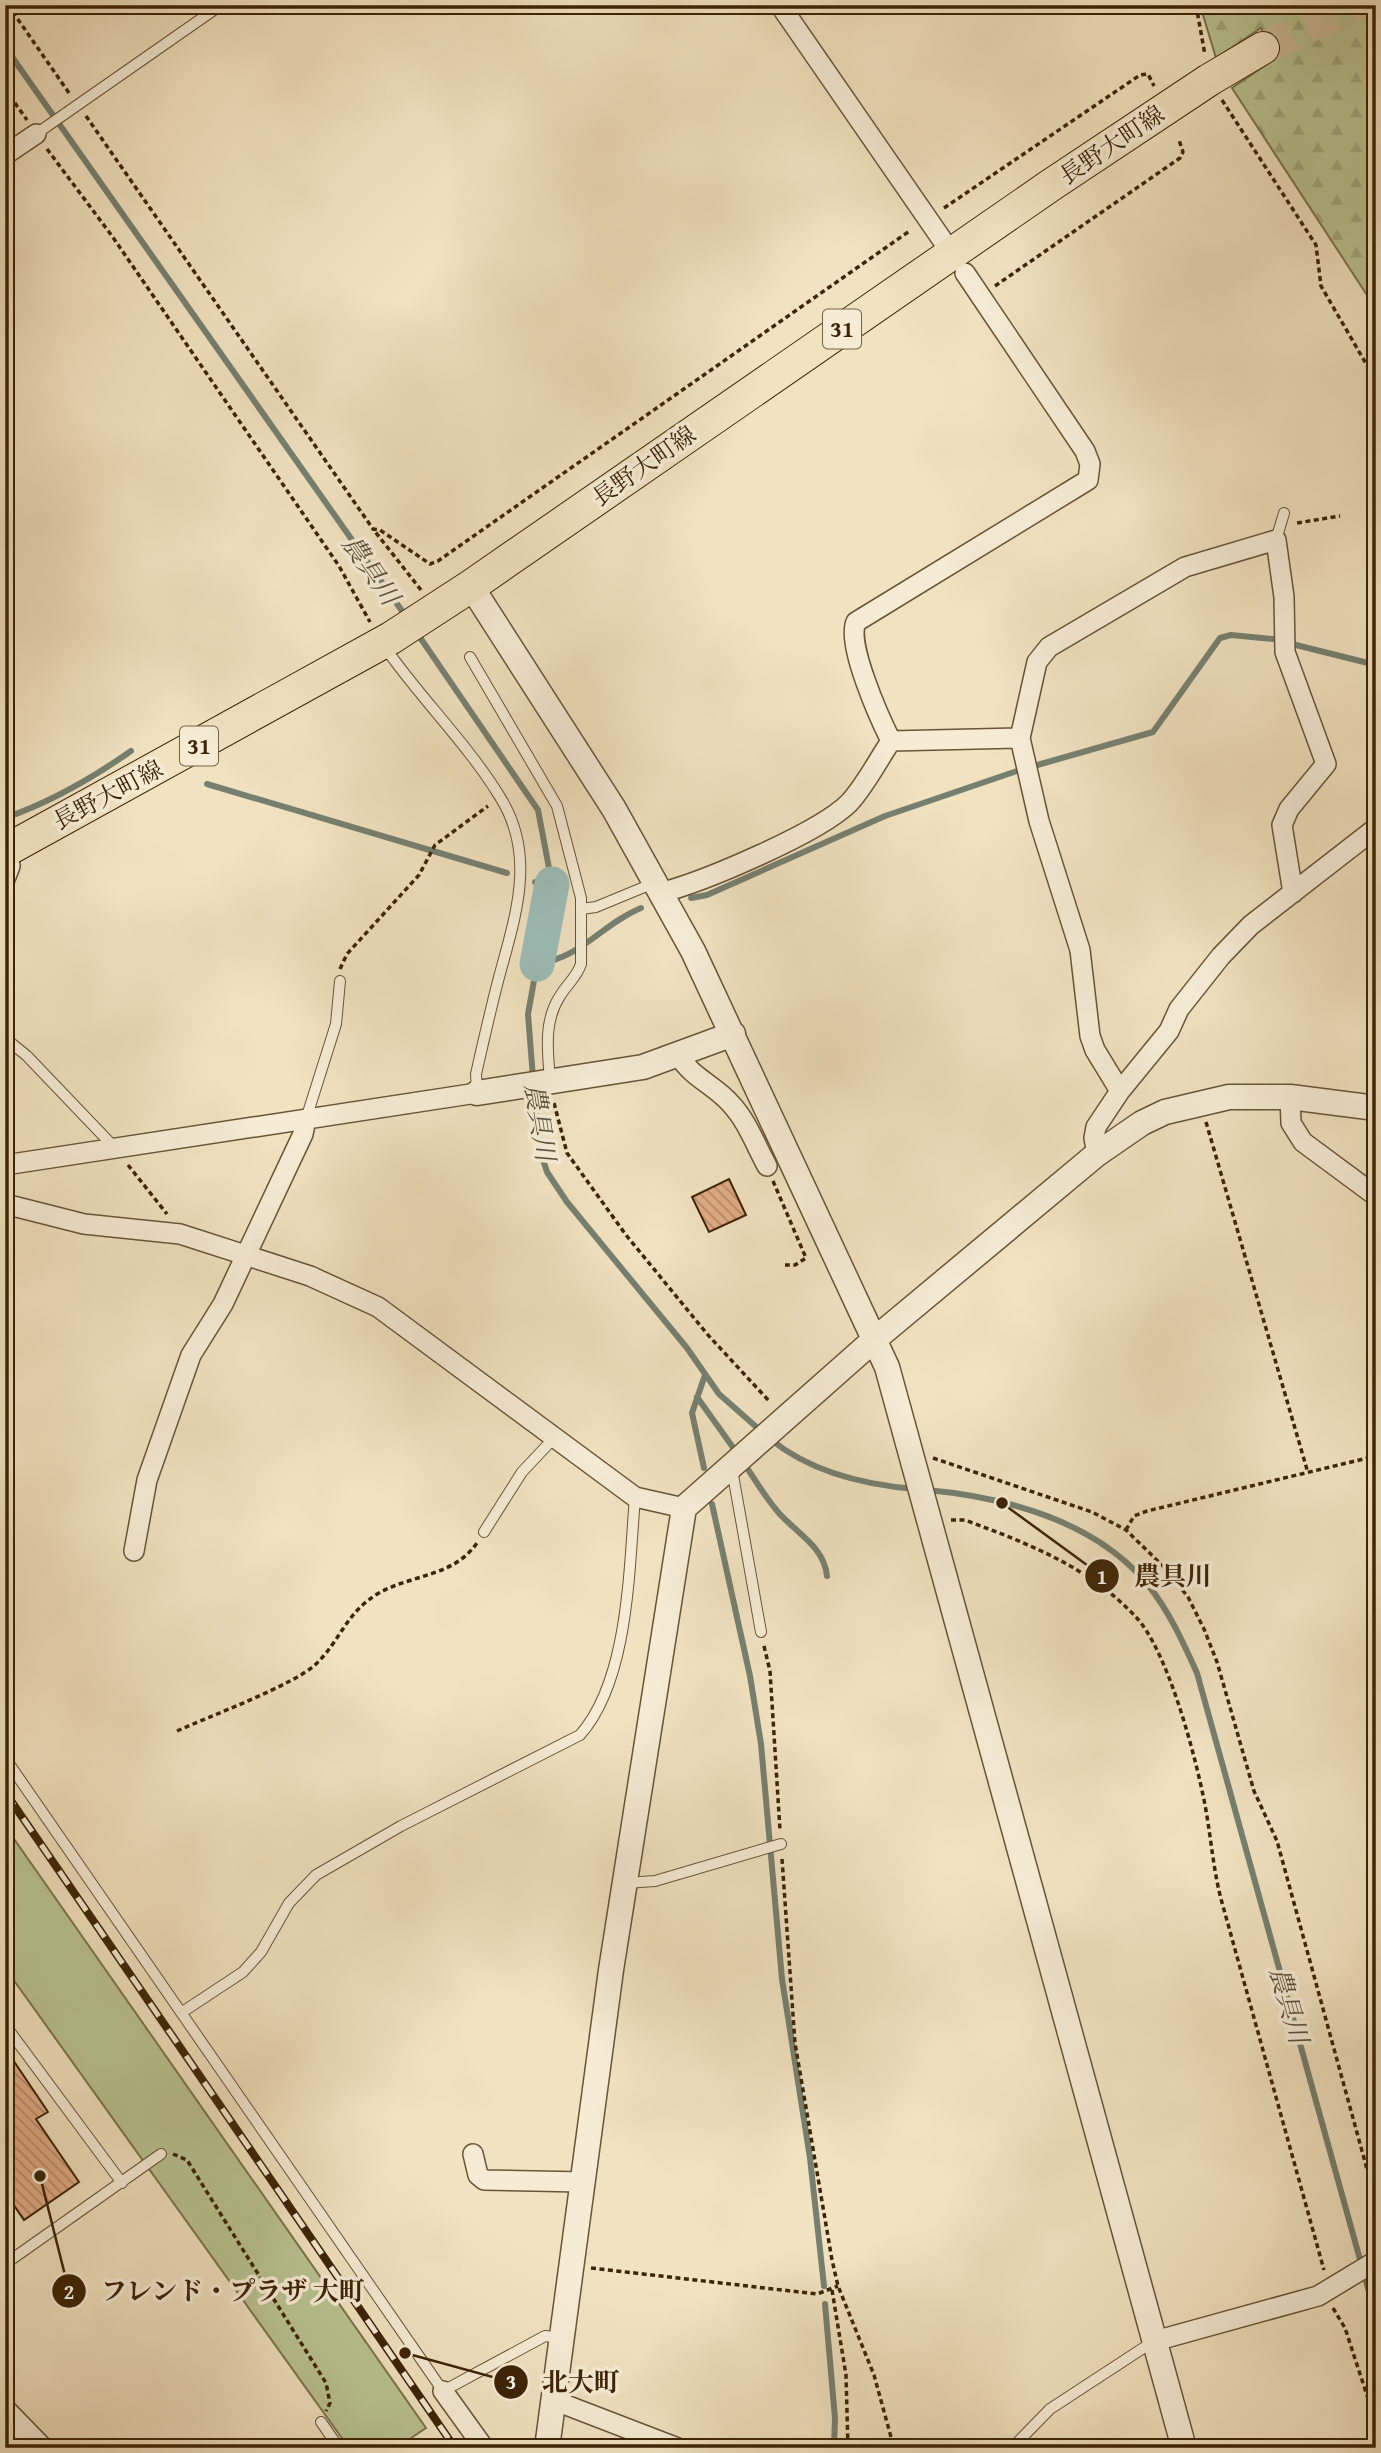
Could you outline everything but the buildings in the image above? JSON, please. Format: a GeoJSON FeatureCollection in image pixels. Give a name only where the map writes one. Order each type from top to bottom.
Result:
{"type":"FeatureCollection","features":[{"type":"Feature","properties":{"kind":"main road","name":"長野大町線"},"geometry":{"type":"LineString","coordinates":[[6,857],[430,613],[1209,80],[1263,48]]}},
{"type":"Feature","properties":{"kind":"street"},"geometry":{"type":"LineString","coordinates":[[780,5],[943,241]]}},
{"type":"Feature","properties":{"kind":"street"},"geometry":{"type":"LineString","coordinates":[[5,155],[41,131]]}},
{"type":"Feature","properties":{"kind":"street"},"geometry":{"type":"LineString","coordinates":[[891,741],[879,718],[853,636],[856,622],[1088,480],[1090,464],[1085,451],[965,273]]}},
{"type":"Feature","properties":{"kind":"street"},"geometry":{"type":"LineString","coordinates":[[1120,1091],[1095,1050],[1090,1036],[1080,950],[1039,821],[1020,738],[1037,662],[1049,647],[1185,567],[1279,533],[1285,652],[1326,764],[1289,809],[1283,825],[1293,893]]}},
{"type":"Feature","properties":{"kind":"street"},"geometry":{"type":"LineString","coordinates":[[471,586],[614,809],[657,888],[733,1034],[875,1339],[930,1515],[1184,2448]]}},
{"type":"Feature","properties":{"kind":"street"},"geometry":{"type":"LineString","coordinates":[[891,741],[1020,738]]}},
{"type":"Feature","properties":{"kind":"street"},"geometry":{"type":"LineString","coordinates":[[657,888],[690,885],[816,826],[849,803],[891,741]]}},
{"type":"Feature","properties":{"kind":"street"},"geometry":{"type":"LineString","coordinates":[[1097,1154],[1094,1138],[1096,1127],[1120,1091],[1158,1046],[1179,1009],[1221,956],[1241,933],[1376,828]]}},
{"type":"Feature","properties":{"kind":"street"},"geometry":{"type":"LineString","coordinates":[[5,1164],[625,1071],[679,1056],[733,1034]]}},
{"type":"Feature","properties":{"kind":"street"},"geometry":{"type":"LineString","coordinates":[[679,1056],[687,1069],[716,1088],[740,1114],[767,1166]]}},
{"type":"Feature","properties":{"kind":"street"},"geometry":{"type":"LineString","coordinates":[[547,2448],[625,1883],[684,1508],[780,1420],[875,1339],[1097,1154],[1143,1123],[1165,1112],[1229,1097],[1290,1097],[1376,1108]]}},
{"type":"Feature","properties":{"kind":"street"},"geometry":{"type":"LineString","coordinates":[[1290,1097],[1291,1123],[1303,1142],[1376,1196]]}},
{"type":"Feature","properties":{"kind":"street"},"geometry":{"type":"LineString","coordinates":[[134,1551],[147,1480],[164,1423],[191,1355],[223,1304],[303,1134],[306,1119]]}},
{"type":"Feature","properties":{"kind":"street"},"geometry":{"type":"LineString","coordinates":[[5,1204],[84,1224],[180,1234],[310,1276],[378,1307],[635,1497],[684,1508]]}},
{"type":"Feature","properties":{"kind":"street"},"geometry":{"type":"LineString","coordinates":[[473,2154],[478,2175],[484,2180],[583,2182]]}},
{"type":"Feature","properties":{"kind":"street"},"geometry":{"type":"LineString","coordinates":[[1155,2341],[1330,2290],[1376,2262]]}},
{"type":"Feature","properties":{"kind":"street"},"geometry":{"type":"LineString","coordinates":[[443,2390],[484,2448]]}},
{"type":"Feature","properties":{"kind":"street"},"geometry":{"type":"LineString","coordinates":[[553,2400],[678,2448]]}},
{"type":"Feature","properties":{"kind":"street"},"geometry":{"type":"LineString","coordinates":[[5,2412],[40,2448]]}},
{"type":"Feature","properties":{"kind":"lane"},"geometry":{"type":"LineString","coordinates":[[41,131],[221,5]]}},
{"type":"Feature","properties":{"kind":"lane"},"geometry":{"type":"LineString","coordinates":[[1279,533],[1284,513]]}},
{"type":"Feature","properties":{"kind":"lane"},"geometry":{"type":"LineString","coordinates":[[386,640],[501,797],[517,836],[520,885],[518,913],[476,1074],[483,1092]]}},
{"type":"Feature","properties":{"kind":"lane"},"geometry":{"type":"LineString","coordinates":[[470,657],[557,806],[571,853],[581,909],[581,964],[578,973],[559,996],[547,1028],[545,1083]]}},
{"type":"Feature","properties":{"kind":"lane"},"geometry":{"type":"LineString","coordinates":[[581,909],[657,888]]}},
{"type":"Feature","properties":{"kind":"lane"},"geometry":{"type":"LineString","coordinates":[[306,1119],[336,1024],[340,981]]}},
{"type":"Feature","properties":{"kind":"lane"},"geometry":{"type":"LineString","coordinates":[[5,1038],[27,1056],[114,1147]]}},
{"type":"Feature","properties":{"kind":"lane"},"geometry":{"type":"LineString","coordinates":[[484,1532],[522,1472],[554,1438]]}},
{"type":"Feature","properties":{"kind":"lane"},"geometry":{"type":"LineString","coordinates":[[731,1464],[761,1632]]}},
{"type":"Feature","properties":{"kind":"lane"},"geometry":{"type":"LineString","coordinates":[[184,2011],[243,1972],[266,1944],[289,1903],[316,1875],[401,1826],[580,1735],[597,1710],[623,1635],[635,1497]]}},
{"type":"Feature","properties":{"kind":"lane"},"geometry":{"type":"LineString","coordinates":[[5,1758],[184,2011],[443,2390],[545,2336],[562,2338]]}},
{"type":"Feature","properties":{"kind":"lane"},"geometry":{"type":"LineString","coordinates":[[625,1883],[655,1881],[780,1844]]}},
{"type":"Feature","properties":{"kind":"lane"},"geometry":{"type":"LineString","coordinates":[[5,2025],[122,2183]]}},
{"type":"Feature","properties":{"kind":"lane"},"geometry":{"type":"LineString","coordinates":[[5,2264],[161,2154]]}},
{"type":"Feature","properties":{"kind":"lane"},"geometry":{"type":"LineString","coordinates":[[1012,2448],[1050,2409],[1155,2341]]}},
{"type":"Feature","properties":{"kind":"lane"},"geometry":{"type":"LineString","coordinates":[[321,2422],[339,2448]]}},
{"type":"Feature","properties":{"kind":"path"},"geometry":{"type":"LineString","coordinates":[[8,5],[430,613]]}},
{"type":"Feature","properties":{"kind":"path"},"geometry":{"type":"LineString","coordinates":[[1196,5],[1209,80],[1316,244],[1321,286],[1376,381]]}},
{"type":"Feature","properties":{"kind":"path"},"geometry":{"type":"LineString","coordinates":[[373,529],[380,530],[430,564],[438,561],[928,219],[1140,75],[1148,74],[1154,88]]}},
{"type":"Feature","properties":{"kind":"path"},"geometry":{"type":"LineString","coordinates":[[5,89],[41,131],[339,566],[386,640]]}},
{"type":"Feature","properties":{"kind":"path"},"geometry":{"type":"LineString","coordinates":[[981,295],[1180,158],[1183,152],[1179,139]]}},
{"type":"Feature","properties":{"kind":"path"},"geometry":{"type":"LineString","coordinates":[[1279,533],[1340,516]]}},
{"type":"Feature","properties":{"kind":"path"},"geometry":{"type":"LineString","coordinates":[[340,981],[341,962],[419,875],[435,845],[501,797]]}},
{"type":"Feature","properties":{"kind":"path"},"geometry":{"type":"LineString","coordinates":[[545,1083],[567,1153],[626,1235],[780,1420]]}},
{"type":"Feature","properties":{"kind":"path"},"geometry":{"type":"LineString","coordinates":[[1201,1103],[1308,1473]]}},
{"type":"Feature","properties":{"kind":"path"},"geometry":{"type":"LineString","coordinates":[[114,1147],[174,1222],[180,1234]]}},
{"type":"Feature","properties":{"kind":"path"},"geometry":{"type":"LineString","coordinates":[[767,1166],[806,1258],[795,1265],[785,1265]]}},
{"type":"Feature","properties":{"kind":"path"},"geometry":{"type":"LineString","coordinates":[[1126,1530],[1134,1516],[1147,1511],[1376,1456]]}},
{"type":"Feature","properties":{"kind":"path"},"geometry":{"type":"LineString","coordinates":[[915,1463],[937,1458],[1092,1512],[1126,1530],[1188,1597],[1217,1662],[1254,1791],[1277,1840],[1376,2202]]}},
{"type":"Feature","properties":{"kind":"path"},"geometry":{"type":"LineString","coordinates":[[930,1515],[965,1520],[1066,1562],[1107,1590],[1138,1618],[1158,1654],[1180,1708],[1205,1805],[1213,1865],[1221,1899],[1330,2290],[1376,2423]]}},
{"type":"Feature","properties":{"kind":"path"},"geometry":{"type":"LineString","coordinates":[[177,1731],[292,1679],[316,1664],[345,1621],[361,1605],[381,1592],[458,1563],[484,1532]]}},
{"type":"Feature","properties":{"kind":"path"},"geometry":{"type":"LineString","coordinates":[[761,1632],[770,1671],[795,2042],[838,2286],[874,2375],[894,2448]]}},
{"type":"Feature","properties":{"kind":"path"},"geometry":{"type":"LineString","coordinates":[[161,2154],[179,2155],[187,2160],[326,2383],[330,2403],[321,2422]]}},
{"type":"Feature","properties":{"kind":"path"},"geometry":{"type":"LineString","coordinates":[[572,2266],[817,2294],[838,2286]]}},
{"type":"Feature","properties":{"kind":"path"},"geometry":{"type":"LineString","coordinates":[[832,2290],[846,2375],[848,2448]]}},
{"type":"Feature","properties":{"kind":"green space"},"geometry":{"type":"Polygon","coordinates":[[[1200,5],[1376,5],[1376,309],[1232,88],[1276,58],[1261,28],[1216,58],[1200,5]]]}},
{"type":"Feature","properties":{"kind":"green space"},"geometry":{"type":"Polygon","coordinates":[[[5,1826],[426,2428],[396,2448],[349,2448],[5,1968],[5,1826]]]}},
{"type":"Feature","properties":{"kind":"waterway","name":"農具川"},"geometry":{"type":"LineString","coordinates":[[5,47],[407,618]]}},
{"type":"Feature","properties":{"kind":"waterway","name":"農具川"},"geometry":{"type":"LineString","coordinates":[[417,633],[538,810],[552,884],[535,882]]}},
{"type":"Feature","properties":{"kind":"waterway"},"geometry":{"type":"LineString","coordinates":[[1034,766],[1153,732],[1220,638],[1231,635],[1273,639]]}},
{"type":"Feature","properties":{"kind":"waterway"},"geometry":{"type":"LineString","coordinates":[[1292,644],[1376,665]]}},
{"type":"Feature","properties":{"kind":"waterway"},"geometry":{"type":"LineString","coordinates":[[5,818],[70,789],[131,751]]}},
{"type":"Feature","properties":{"kind":"waterway"},"geometry":{"type":"LineString","coordinates":[[691,898],[707,895],[885,816],[1017,771]]}},
{"type":"Feature","properties":{"kind":"waterway"},"geometry":{"type":"LineString","coordinates":[[207,784],[507,873]]}},
{"type":"Feature","properties":{"kind":"waterway","name":"農具川"},"geometry":{"type":"LineString","coordinates":[[537,964],[552,884]]}},
{"type":"Feature","properties":{"kind":"waterway","name":"農具川"},"geometry":{"type":"LineString","coordinates":[[533,1078],[528,1014],[537,964],[567,955],[641,908]]}},
{"type":"Feature","properties":{"kind":"waterway","name":"農具川"},"geometry":{"type":"LineString","coordinates":[[533,1088],[539,1147],[547,1172],[567,1202],[687,1348],[719,1394],[762,1432]]}},
{"type":"Feature","properties":{"kind":"waterway"},"geometry":{"type":"LineString","coordinates":[[704,1468],[692,1413],[705,1375]]}},
{"type":"Feature","properties":{"kind":"waterway"},"geometry":{"type":"LineString","coordinates":[[697,1397],[737,1453]]}},
{"type":"Feature","properties":{"kind":"waterway","name":"農具川"},"geometry":{"type":"LineString","coordinates":[[770,1439],[803,1460],[839,1475],[916,1489]]}},
{"type":"Feature","properties":{"kind":"waterway"},"geometry":{"type":"LineString","coordinates":[[743,1462],[778,1512],[821,1556],[827,1576]]}},
{"type":"Feature","properties":{"kind":"waterway","name":"農具川"},"geometry":{"type":"LineString","coordinates":[[927,1490],[957,1493],[1017,1506],[1076,1529],[1127,1563],[1156,1595],[1175,1627],[1197,1673],[1376,2317]]}},
{"type":"Feature","properties":{"kind":"waterway"},"geometry":{"type":"LineString","coordinates":[[712,1504],[750,1676],[761,1744],[782,1979],[810,2158],[824,2286]]}},
{"type":"Feature","properties":{"kind":"waterway"},"geometry":{"type":"LineString","coordinates":[[825,2304],[835,2418],[834,2448]]}},
{"type":"Feature","properties":{"kind":"tunnel"},"geometry":{"type":"LineString","coordinates":[[1263,48],[1357,5]]}},
{"type":"Feature","properties":{"kind":"railway"},"geometry":{"type":"LineString","coordinates":[[5,1792],[455,2448]]}},
{"type":"Feature","properties":{"kind":"place","name":"農具川"},"geometry":{"type":"Point","coordinates":[1002,1503]}},
{"type":"Feature","properties":{"kind":"place","name":"フレンド・プラザ 大町"},"geometry":{"type":"Point","coordinates":[40,2176]}},
{"type":"Feature","properties":{"kind":"place","name":"北大町"},"geometry":{"type":"Point","coordinates":[405,2353]}}]}
